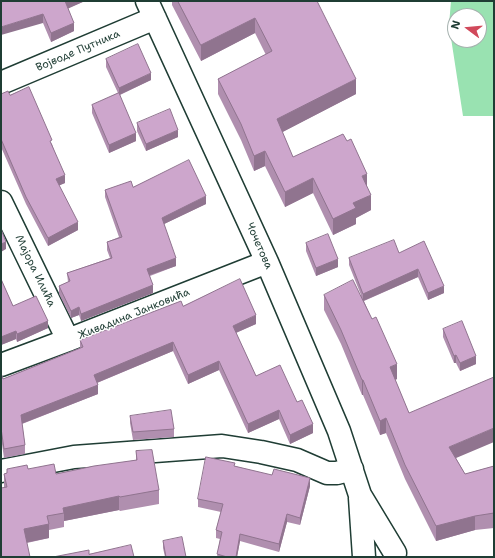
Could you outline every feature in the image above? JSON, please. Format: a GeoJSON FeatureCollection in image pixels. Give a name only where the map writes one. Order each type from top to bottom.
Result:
{"type":"FeatureCollection","features":[{"type":"Feature","properties":{"kind":"street","name":"Војводе Путника"},"geometry":{"type":"LineString","coordinates":[[1,83],[151,10]]}},
{"type":"Feature","properties":{"kind":"street","name":"Чочетова"},"geometry":{"type":"LineString","coordinates":[[151,10],[267,262],[339,431],[360,495],[364,557]]}},
{"type":"Feature","properties":{"kind":"street","name":"Мајора Илића"},"geometry":{"type":"LineString","coordinates":[[1,202],[68,340]]}},
{"type":"Feature","properties":{"kind":"street","name":"Живадина Јанковића"},"geometry":{"type":"LineString","coordinates":[[1,364],[68,340],[267,262]]}},
{"type":"Feature","properties":{"kind":"street"},"geometry":{"type":"LineString","coordinates":[[1,471],[74,458],[222,446],[297,460],[328,473],[337,474],[352,469]]}},
{"type":"Feature","properties":{"kind":"street","name":"Чочетова"},"geometry":{"type":"LineString","coordinates":[[360,495],[399,555]]}},
{"type":"Feature","properties":{"kind":"street","name":"Чочетова"},"geometry":{"type":"LineString","coordinates":[[372,557],[384,552],[399,555]]}},
{"type":"Feature","properties":{"kind":"green space"},"geometry":{"type":"Polygon","coordinates":[[[451,1],[494,1],[494,116],[463,116],[453,48],[487,48],[487,8],[450,8],[451,1]]]}},
{"type":"Feature","properties":{"kind":"building"},"geometry":{"type":"Polygon","coordinates":[[[1,1],[65,1],[74,23],[51,33],[43,14],[1,27],[1,1]]]}},
{"type":"Feature","properties":{"kind":"building"},"geometry":{"type":"Polygon","coordinates":[[[178,1],[317,1],[356,79],[277,119],[293,157],[343,134],[347,141],[351,139],[367,174],[362,176],[371,195],[353,203],[356,208],[333,219],[313,178],[285,192],[265,151],[254,156],[241,124],[218,79],[272,51],[255,18],[201,45],[178,1]]]}},
{"type":"Feature","properties":{"kind":"building"},"geometry":{"type":"Polygon","coordinates":[[[138,44],[151,73],[119,88],[106,59],[138,44]]]}},
{"type":"Feature","properties":{"kind":"building"},"geometry":{"type":"Polygon","coordinates":[[[29,87],[52,140],[50,141],[65,175],[56,179],[78,222],[48,238],[26,197],[1,139],[1,94],[8,91],[10,95],[29,87]]]}},
{"type":"Feature","properties":{"kind":"building"},"geometry":{"type":"Polygon","coordinates":[[[119,93],[136,133],[109,145],[92,105],[119,93]]]}},
{"type":"Feature","properties":{"kind":"building"},"geometry":{"type":"Polygon","coordinates":[[[170,109],[178,130],[146,144],[137,123],[170,109]]]}},
{"type":"Feature","properties":{"kind":"building"},"geometry":{"type":"Polygon","coordinates":[[[189,160],[206,196],[162,218],[176,258],[147,269],[153,285],[81,314],[79,307],[71,311],[59,286],[70,281],[67,273],[112,258],[107,242],[122,237],[105,190],[131,181],[133,187],[189,160]]]}},
{"type":"Feature","properties":{"kind":"building"},"geometry":{"type":"Polygon","coordinates":[[[1,229],[6,242],[1,244],[1,229]]]}},
{"type":"Feature","properties":{"kind":"building"},"geometry":{"type":"Polygon","coordinates":[[[328,234],[338,259],[316,268],[306,243],[328,234]]]}},
{"type":"Feature","properties":{"kind":"building"},"geometry":{"type":"Polygon","coordinates":[[[394,240],[399,253],[424,241],[444,286],[428,293],[418,269],[363,294],[349,258],[394,240]]]}},
{"type":"Feature","properties":{"kind":"building"},"geometry":{"type":"Polygon","coordinates":[[[1,279],[13,306],[36,296],[48,321],[17,334],[16,331],[1,337],[1,279]]]}},
{"type":"Feature","properties":{"kind":"building"},"geometry":{"type":"Polygon","coordinates":[[[240,279],[256,315],[233,326],[256,376],[280,365],[297,402],[302,400],[313,424],[290,435],[279,410],[248,424],[219,361],[188,375],[173,342],[94,375],[98,385],[21,415],[25,445],[4,449],[1,428],[1,373],[3,379],[83,347],[80,340],[181,301],[183,306],[240,279]]]}},
{"type":"Feature","properties":{"kind":"building"},"geometry":{"type":"Polygon","coordinates":[[[353,280],[372,319],[376,317],[397,364],[390,367],[409,413],[494,377],[494,428],[449,447],[465,474],[494,466],[494,513],[475,516],[436,526],[405,465],[386,418],[380,421],[341,330],[324,295],[353,280]]]}},
{"type":"Feature","properties":{"kind":"building"},"geometry":{"type":"Polygon","coordinates":[[[462,321],[476,356],[460,363],[456,355],[454,356],[443,329],[462,321]]]}},
{"type":"Feature","properties":{"kind":"building"},"geometry":{"type":"Polygon","coordinates":[[[171,410],[174,429],[133,432],[130,416],[171,410]]]}},
{"type":"Feature","properties":{"kind":"building"},"geometry":{"type":"Polygon","coordinates":[[[152,450],[159,490],[119,496],[63,508],[64,513],[47,516],[49,524],[24,529],[30,557],[1,557],[1,488],[7,487],[4,474],[7,473],[7,469],[27,465],[28,469],[54,464],[56,474],[94,466],[137,460],[136,451],[152,450]]]}},
{"type":"Feature","properties":{"kind":"building"},"geometry":{"type":"Polygon","coordinates":[[[206,457],[235,463],[234,466],[272,475],[274,469],[310,478],[300,518],[287,514],[279,544],[240,534],[236,557],[227,557],[217,554],[222,532],[216,530],[223,504],[198,499],[206,457]]]}},
{"type":"Feature","properties":{"kind":"building"},"geometry":{"type":"Polygon","coordinates":[[[182,537],[186,557],[166,557],[163,541],[182,537]]]}},
{"type":"Feature","properties":{"kind":"building"},"geometry":{"type":"Polygon","coordinates":[[[131,545],[134,557],[53,557],[89,550],[89,554],[131,545]]]}}]}
